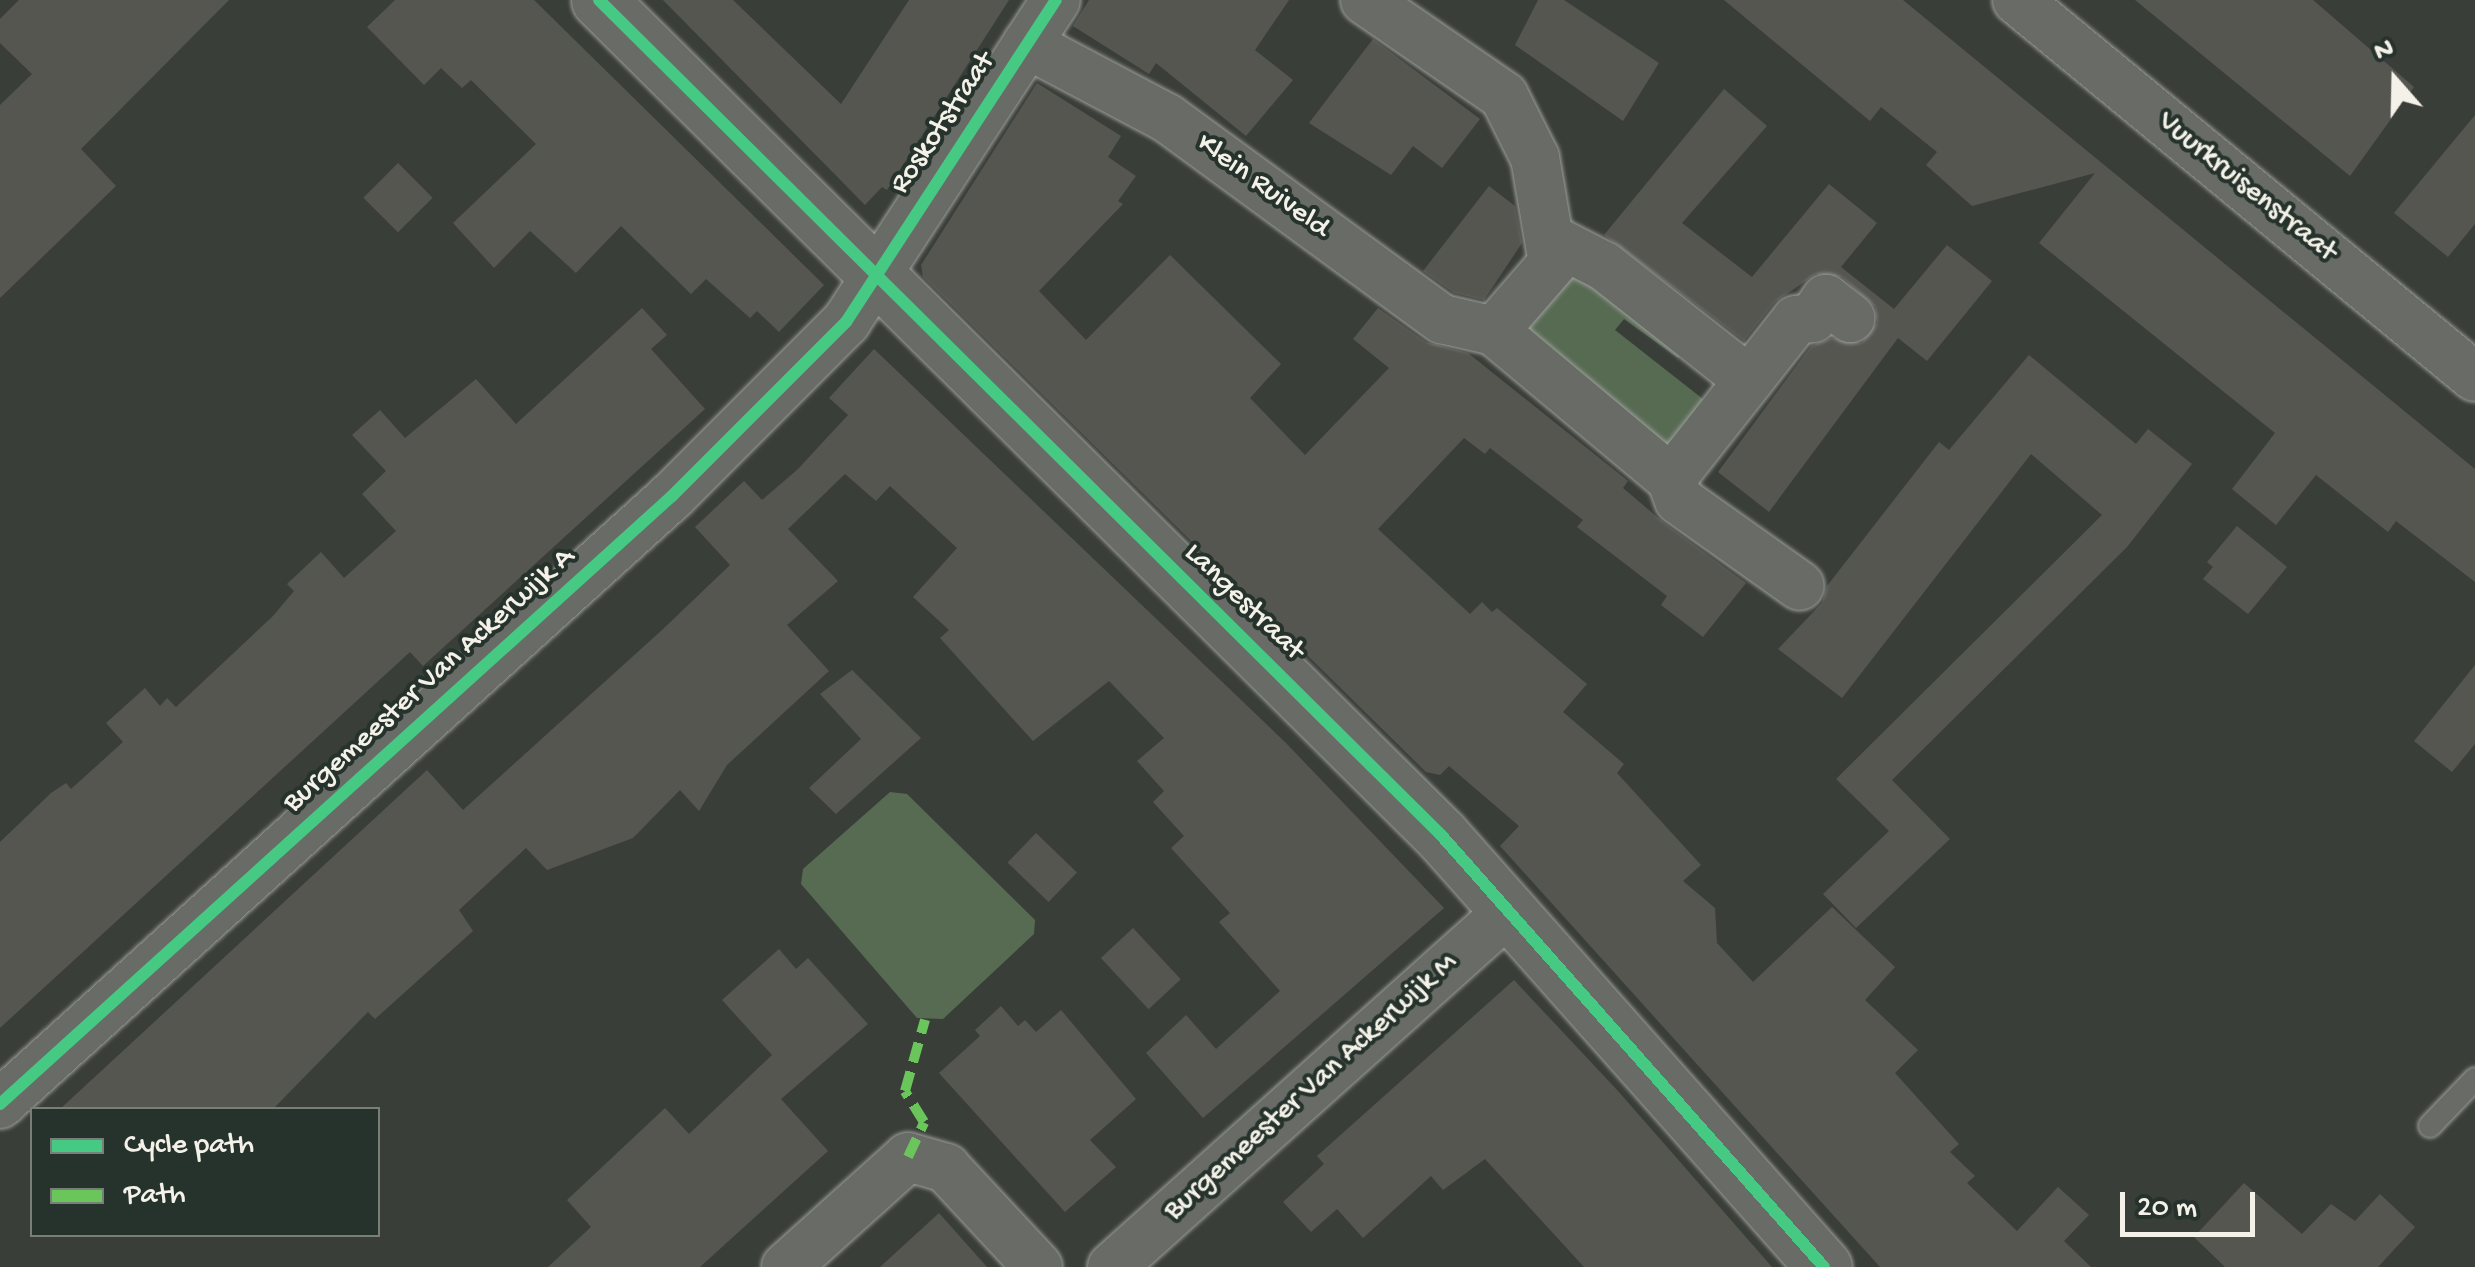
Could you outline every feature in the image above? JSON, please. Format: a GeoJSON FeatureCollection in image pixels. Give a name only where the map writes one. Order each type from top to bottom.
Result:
{"type":"FeatureCollection","features":[{"type":"Feature","properties":{"kind":"street","name":"Roskotstraat"},"geometry":{"type":"LineString","coordinates":[[875,277],[1056,0]]}},
{"type":"Feature","properties":{"kind":"street"},"geometry":{"type":"LineString","coordinates":[[1364,0],[1504,96],[1535,158],[1553,263],[1494,331]]}},
{"type":"Feature","properties":{"kind":"street","name":"Vuurkruisenstraat"},"geometry":{"type":"LineString","coordinates":[[2017,0],[2475,377]]}},
{"type":"Feature","properties":{"kind":"street","name":"Langestraat"},"geometry":{"type":"LineString","coordinates":[[618,6],[875,277],[1511,910],[1824,1267]]}},
{"type":"Feature","properties":{"kind":"street","name":"Klein Ruiveld"},"geometry":{"type":"LineString","coordinates":[[1028,44],[1168,118],[1442,318],[1494,331],[1671,479],[1680,500],[1800,586]]}},
{"type":"Feature","properties":{"kind":"street"},"geometry":{"type":"LineString","coordinates":[[1551,239],[1604,266],[1750,380]]}},
{"type":"Feature","properties":{"kind":"street","name":"Burgemeester Van Ackerwijk A"},"geometry":{"type":"LineString","coordinates":[[0,1104],[672,496],[846,322],[875,277]]}},
{"type":"Feature","properties":{"kind":"street"},"geometry":{"type":"LineString","coordinates":[[1671,479],[1796,320],[1813,318],[1826,299],[1850,318]]}},
{"type":"Feature","properties":{"kind":"street","name":"Burgemeester Van Ackerwijk M"},"geometry":{"type":"LineString","coordinates":[[1112,1267],[1511,910]]}},
{"type":"Feature","properties":{"kind":"street"},"geometry":{"type":"LineString","coordinates":[[786,1267],[908,1158],[946,1168],[1038,1267]]}},
{"type":"Feature","properties":{"kind":"lane"},"geometry":{"type":"LineString","coordinates":[[2430,1126],[2475,1079]]}},
{"type":"Feature","properties":{"kind":"green space"},"geometry":{"type":"Polygon","coordinates":[[[1574,263],[1686,348],[1678,358],[1624,319],[1615,330],[1708,403],[1669,453],[1523,330],[1574,263]]]}},
{"type":"Feature","properties":{"kind":"green space"},"geometry":{"type":"Polygon","coordinates":[[[890,792],[907,794],[1035,920],[1034,934],[943,1019],[917,1018],[801,884],[803,869],[890,792]]]}},
{"type":"Feature","properties":{"kind":"building"},"geometry":{"type":"Polygon","coordinates":[[[19,0],[229,0],[81,149],[116,186],[0,298],[0,105],[32,74],[0,43],[0,19],[19,0]]]}},
{"type":"Feature","properties":{"kind":"building"},"geometry":{"type":"Polygon","coordinates":[[[395,0],[534,0],[824,285],[779,332],[757,311],[750,318],[706,279],[691,294],[621,226],[576,273],[530,231],[494,268],[453,223],[536,144],[471,80],[462,88],[441,68],[424,85],[367,27],[395,0]]]}},
{"type":"Feature","properties":{"kind":"building"},"geometry":{"type":"Polygon","coordinates":[[[663,0],[733,0],[841,104],[909,0],[1009,0],[887,190],[882,187],[865,205],[663,0]]]}},
{"type":"Feature","properties":{"kind":"building"},"geometry":{"type":"Polygon","coordinates":[[[1089,0],[1289,0],[1255,50],[1293,80],[1246,136],[1156,63],[1149,74],[1073,26],[1089,0]]]}},
{"type":"Feature","properties":{"kind":"building"},"geometry":{"type":"Polygon","coordinates":[[[1538,0],[1564,0],[1659,63],[1623,121],[1515,45],[1538,0]]]}},
{"type":"Feature","properties":{"kind":"building"},"geometry":{"type":"Polygon","coordinates":[[[1724,0],[1903,0],[2475,469],[2475,582],[2396,521],[2388,532],[2316,475],[2276,525],[2232,489],[2275,433],[2039,243],[2095,173],[1972,206],[1926,165],[1937,152],[1881,107],[1870,121],[1724,0]]]}},
{"type":"Feature","properties":{"kind":"building"},"geometry":{"type":"Polygon","coordinates":[[[2135,0],[2313,0],[2414,87],[2350,176],[2135,0]]]}},
{"type":"Feature","properties":{"kind":"building"},"geometry":{"type":"Polygon","coordinates":[[[1373,39],[1480,119],[1442,168],[1413,146],[1391,175],[1309,123],[1373,39]]]}},
{"type":"Feature","properties":{"kind":"building"},"geometry":{"type":"Polygon","coordinates":[[[1037,83],[1121,136],[1108,157],[1136,176],[1118,201],[1123,204],[1039,291],[1086,340],[1170,255],[1281,364],[1250,398],[1305,455],[1389,368],[1353,339],[1378,308],[1426,342],[1468,353],[1628,481],[1623,488],[1663,522],[1746,583],[1703,637],[1661,605],[1667,596],[1577,527],[1583,520],[1490,448],[1485,454],[1464,438],[1378,529],[1470,614],[1482,602],[1492,612],[1497,608],[1587,684],[1563,712],[1624,764],[1617,773],[1701,865],[1683,881],[1715,908],[1717,943],[1753,982],[1832,907],[1895,967],[1865,1000],[1918,1050],[1895,1073],[1959,1144],[1950,1152],[1975,1176],[1967,1183],[2017,1231],[2058,1187],[2089,1215],[2064,1241],[2091,1267],[1880,1267],[1500,846],[1519,826],[1449,766],[1440,775],[1426,772],[923,277],[921,265],[1037,83]]]}},
{"type":"Feature","properties":{"kind":"building"},"geometry":{"type":"Polygon","coordinates":[[[1724,89],[1767,126],[1682,223],[1752,277],[1829,184],[1877,223],[1841,267],[1894,309],[1947,245],[1992,281],[1927,361],[1898,338],[1769,512],[1718,472],[1811,346],[1831,338],[1861,343],[1877,323],[1875,307],[1842,277],[1816,274],[1775,302],[1744,341],[1604,235],[1724,89]]]}},
{"type":"Feature","properties":{"kind":"building"},"geometry":{"type":"Polygon","coordinates":[[[2475,115],[2475,224],[2448,257],[2394,213],[2475,115]]]}},
{"type":"Feature","properties":{"kind":"building"},"geometry":{"type":"Polygon","coordinates":[[[398,163],[433,198],[398,232],[363,198],[398,163]]]}},
{"type":"Feature","properties":{"kind":"building"},"geometry":{"type":"Polygon","coordinates":[[[1489,186],[1515,206],[1522,243],[1484,300],[1454,293],[1423,271],[1489,186]]]}},
{"type":"Feature","properties":{"kind":"building"},"geometry":{"type":"Polygon","coordinates":[[[642,308],[667,335],[651,349],[705,409],[423,666],[410,652],[0,1028],[0,842],[51,793],[66,783],[71,789],[123,742],[106,723],[145,688],[160,706],[167,698],[176,707],[273,616],[294,591],[287,584],[321,552],[344,578],[396,531],[362,494],[386,471],[352,435],[380,410],[405,438],[476,379],[516,424],[642,308]]]}},
{"type":"Feature","properties":{"kind":"building"},"geometry":{"type":"Polygon","coordinates":[[[874,349],[1285,742],[1444,908],[1203,1118],[1146,1053],[1186,1015],[1216,1049],[1280,991],[1219,922],[1230,913],[1171,848],[1184,836],[1153,802],[1164,791],[1137,761],[1164,738],[1109,681],[1033,741],[940,638],[949,630],[913,597],[957,548],[890,486],[876,501],[845,474],[788,529],[838,581],[787,625],[829,671],[727,765],[699,811],[680,790],[633,838],[547,870],[526,848],[459,910],[473,931],[375,1019],[368,1012],[275,1107],[62,1107],[427,770],[463,810],[662,630],[730,565],[695,527],[744,481],[762,500],[798,469],[848,415],[829,398],[874,349]]]}},
{"type":"Feature","properties":{"kind":"building"},"geometry":{"type":"Polygon","coordinates":[[[2029,355],[2136,444],[2148,429],[2192,464],[2127,547],[1892,780],[1950,839],[1856,928],[1823,894],[1889,831],[1836,779],[2102,515],[2031,454],[1842,698],[1778,649],[1822,603],[1827,586],[1939,442],[1949,450],[2029,355]]]}},
{"type":"Feature","properties":{"kind":"building"},"geometry":{"type":"Polygon","coordinates":[[[2237,526],[2287,567],[2248,614],[2203,579],[2213,567],[2207,562],[2237,526]]]}},
{"type":"Feature","properties":{"kind":"building"},"geometry":{"type":"Polygon","coordinates":[[[2475,665],[2475,744],[2452,772],[2414,741],[2475,665]]]}},
{"type":"Feature","properties":{"kind":"building"},"geometry":{"type":"Polygon","coordinates":[[[852,670],[921,738],[836,814],[809,788],[861,739],[820,694],[852,670]]]}},
{"type":"Feature","properties":{"kind":"building"},"geometry":{"type":"Polygon","coordinates":[[[1036,833],[1077,873],[1049,902],[1008,862],[1036,833]]]}},
{"type":"Feature","properties":{"kind":"building"},"geometry":{"type":"Polygon","coordinates":[[[1133,928],[1181,979],[1149,1009],[1101,958],[1133,928]]]}},
{"type":"Feature","properties":{"kind":"building"},"geometry":{"type":"Polygon","coordinates":[[[779,949],[796,969],[808,958],[868,1024],[781,1099],[828,1151],[700,1267],[548,1267],[591,1227],[567,1200],[665,1108],[689,1134],[772,1055],[722,1000],[779,949]]]}},
{"type":"Feature","properties":{"kind":"building"},"geometry":{"type":"Polygon","coordinates":[[[1514,980],[1618,1091],[1772,1267],[1584,1267],[1485,1159],[1443,1190],[1431,1176],[1363,1238],[1337,1209],[1311,1232],[1283,1202],[1324,1164],[1317,1156],[1514,980]]]}},
{"type":"Feature","properties":{"kind":"building"},"geometry":{"type":"Polygon","coordinates":[[[1001,1006],[1018,1026],[1025,1020],[1036,1032],[1061,1010],[1136,1099],[1090,1140],[1116,1167],[1065,1212],[939,1073],[980,1036],[975,1030],[1001,1006]]]}},
{"type":"Feature","properties":{"kind":"building"},"geometry":{"type":"Polygon","coordinates":[[[2244,1183],[2302,1234],[2331,1204],[2355,1221],[2380,1194],[2415,1227],[2378,1267],[2225,1267],[2194,1237],[2244,1183]]]}},
{"type":"Feature","properties":{"kind":"building"},"geometry":{"type":"Polygon","coordinates":[[[939,1213],[987,1267],[880,1267],[939,1213]]]}},
{"type":"Feature","properties":{"kind":"marked path"},"geometry":{"type":"LineString","coordinates":[[908,1157],[924,1122],[905,1091],[925,1020]]}},
{"type":"Feature","properties":{"kind":"cycle path"},"geometry":{"type":"LineString","coordinates":[[599,0],[1441,835],[1824,1267]]}},
{"type":"Feature","properties":{"kind":"cycle path"},"geometry":{"type":"LineString","coordinates":[[0,1104],[672,496],[846,322],[1056,0]]}}]}
